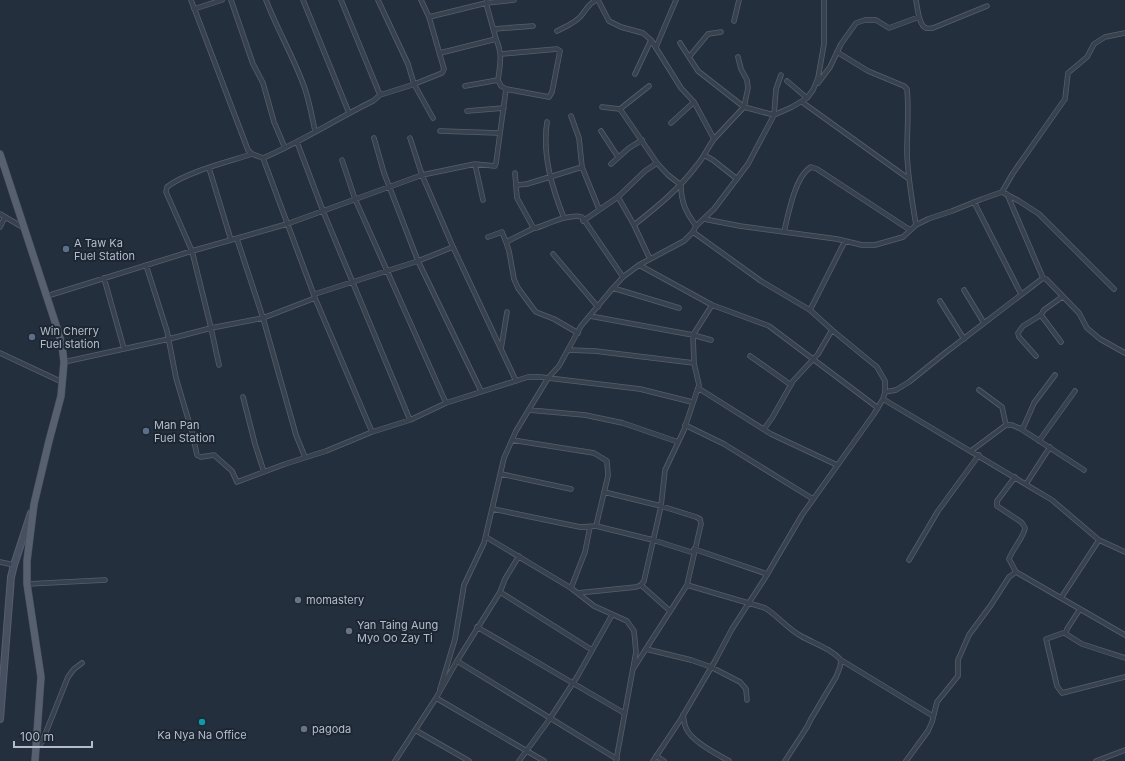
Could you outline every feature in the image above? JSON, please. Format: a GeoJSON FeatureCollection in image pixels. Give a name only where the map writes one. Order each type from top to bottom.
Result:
{"type":"FeatureCollection","features":[{"type":"Feature","properties":{"kind":"main road"},"geometry":{"type":"LineString","coordinates":[[0,154],[24,229],[48,296],[62,345],[64,362],[61,396],[48,441],[34,504],[11,577],[0,719]]}},
{"type":"Feature","properties":{"kind":"main road"},"geometry":{"type":"LineString","coordinates":[[34,504],[27,562],[27,584],[41,677],[35,761]]}},
{"type":"Feature","properties":{"kind":"street"},"geometry":{"type":"LineString","coordinates":[[191,0],[248,150],[252,154],[263,158],[297,142],[373,101],[380,95],[442,73],[444,69],[440,53],[429,17],[421,0]]}},
{"type":"Feature","properties":{"kind":"street"},"geometry":{"type":"LineString","coordinates":[[194,9],[222,0]]}},
{"type":"Feature","properties":{"kind":"street"},"geometry":{"type":"LineString","coordinates":[[231,0],[253,64],[263,83],[274,122],[285,148]]}},
{"type":"Feature","properties":{"kind":"street"},"geometry":{"type":"LineString","coordinates":[[266,0],[282,39],[294,61],[305,87],[315,131]]}},
{"type":"Feature","properties":{"kind":"street"},"geometry":{"type":"LineString","coordinates":[[303,0],[349,113]]}},
{"type":"Feature","properties":{"kind":"street"},"geometry":{"type":"LineString","coordinates":[[341,0],[380,95]]}},
{"type":"Feature","properties":{"kind":"street"},"geometry":{"type":"LineString","coordinates":[[378,0],[408,64],[414,84],[433,118]]}},
{"type":"Feature","properties":{"kind":"street"},"geometry":{"type":"LineString","coordinates":[[429,17],[486,1],[514,0]]}},
{"type":"Feature","properties":{"kind":"street"},"geometry":{"type":"LineString","coordinates":[[557,31],[574,22],[581,16],[588,5],[597,0],[609,21],[621,28],[643,34],[651,40],[681,88],[694,102],[714,139]]}},
{"type":"Feature","properties":{"kind":"street"},"geometry":{"type":"LineString","coordinates":[[656,47],[676,0]]}},
{"type":"Feature","properties":{"kind":"street"},"geometry":{"type":"LineString","coordinates":[[734,21],[739,0]]}},
{"type":"Feature","properties":{"kind":"street"},"geometry":{"type":"LineString","coordinates":[[813,90],[818,78],[824,44],[824,0]]}},
{"type":"Feature","properties":{"kind":"street"},"geometry":{"type":"LineString","coordinates":[[916,0],[922,26],[926,28],[933,28],[987,6]]}},
{"type":"Feature","properties":{"kind":"street"},"geometry":{"type":"LineString","coordinates":[[486,1],[493,29],[500,48],[501,54],[498,80],[501,86],[506,89],[549,97],[552,92],[560,51],[557,49],[501,54]]}},
{"type":"Feature","properties":{"kind":"street"},"geometry":{"type":"LineString","coordinates":[[680,43],[698,71],[744,107],[774,115],[802,102],[807,98],[830,67],[841,44],[856,23],[876,20],[889,28],[919,17]]}},
{"type":"Feature","properties":{"kind":"street"},"geometry":{"type":"LineString","coordinates":[[493,29],[533,26]]}},
{"type":"Feature","properties":{"kind":"street"},"geometry":{"type":"LineString","coordinates":[[689,57],[708,34],[721,32]]}},
{"type":"Feature","properties":{"kind":"street"},"geometry":{"type":"LineString","coordinates":[[704,219],[862,245],[875,245],[903,236],[916,225],[1002,192],[1065,99],[1068,73],[1087,57],[1094,44],[1105,37],[1125,33]]}},
{"type":"Feature","properties":{"kind":"street"},"geometry":{"type":"LineString","coordinates":[[440,53],[496,39]]}},
{"type":"Feature","properties":{"kind":"street"},"geometry":{"type":"LineString","coordinates":[[635,74],[651,40]]}},
{"type":"Feature","properties":{"kind":"street"},"geometry":{"type":"LineString","coordinates":[[837,52],[868,71],[904,86],[907,89],[907,154],[916,225]]}},
{"type":"Feature","properties":{"kind":"street"},"geometry":{"type":"LineString","coordinates":[[634,225],[681,185],[698,164],[714,139],[744,107],[748,80],[741,69],[738,57]]}},
{"type":"Feature","properties":{"kind":"street"},"geometry":{"type":"LineString","coordinates":[[395,761],[436,698],[440,689],[455,639],[464,585],[486,537],[504,458],[516,431],[548,378],[559,366],[581,326],[613,288],[623,277],[639,265],[684,241],[737,179],[748,164],[774,115],[776,89],[781,75]]}},
{"type":"Feature","properties":{"kind":"street"},"geometry":{"type":"LineString","coordinates":[[465,86],[498,80]]}},
{"type":"Feature","properties":{"kind":"street"},"geometry":{"type":"LineString","coordinates":[[787,81],[807,98]]}},
{"type":"Feature","properties":{"kind":"street"},"geometry":{"type":"LineString","coordinates":[[602,107],[620,109],[649,86]]}},
{"type":"Feature","properties":{"kind":"street"},"geometry":{"type":"LineString","coordinates":[[48,296],[192,251],[287,224],[422,175],[475,164],[494,166],[496,163],[506,89]]}},
{"type":"Feature","properties":{"kind":"street"},"geometry":{"type":"LineString","coordinates":[[671,123],[694,102]]}},
{"type":"Feature","properties":{"kind":"street"},"geometry":{"type":"LineString","coordinates":[[802,102],[910,179]]}},
{"type":"Feature","properties":{"kind":"street"},"geometry":{"type":"LineString","coordinates":[[467,111],[504,108]]}},
{"type":"Feature","properties":{"kind":"street"},"geometry":{"type":"LineString","coordinates":[[620,109],[657,163],[668,175],[681,185]]}},
{"type":"Feature","properties":{"kind":"street"},"geometry":{"type":"LineString","coordinates":[[571,116],[579,138],[582,167],[599,209]]}},
{"type":"Feature","properties":{"kind":"street"},"geometry":{"type":"LineString","coordinates":[[547,122],[546,149],[550,177],[564,218]]}},
{"type":"Feature","properties":{"kind":"street"},"geometry":{"type":"LineString","coordinates":[[440,131],[499,133]]}},
{"type":"Feature","properties":{"kind":"street"},"geometry":{"type":"LineString","coordinates":[[602,131],[618,157]]}},
{"type":"Feature","properties":{"kind":"street"},"geometry":{"type":"LineString","coordinates":[[374,138],[390,187],[418,261],[481,391]]}},
{"type":"Feature","properties":{"kind":"street"},"geometry":{"type":"LineString","coordinates":[[410,138],[422,175],[452,247],[516,381]]}},
{"type":"Feature","properties":{"kind":"street"},"geometry":{"type":"LineString","coordinates":[[611,164],[629,148],[642,140]]}},
{"type":"Feature","properties":{"kind":"street"},"geometry":{"type":"LineString","coordinates":[[297,142],[323,211],[410,420]]}},
{"type":"Feature","properties":{"kind":"street"},"geometry":{"type":"LineString","coordinates":[[219,365],[192,251],[166,192],[166,187],[172,183],[209,168],[252,154]]}},
{"type":"Feature","properties":{"kind":"street"},"geometry":{"type":"LineString","coordinates":[[704,155],[713,160],[737,179]]}},
{"type":"Feature","properties":{"kind":"street"},"geometry":{"type":"LineString","coordinates":[[263,158],[315,296],[372,432]]}},
{"type":"Feature","properties":{"kind":"street"},"geometry":{"type":"LineString","coordinates":[[342,160],[355,199],[446,403]]}},
{"type":"Feature","properties":{"kind":"street"},"geometry":{"type":"LineString","coordinates":[[583,221],[618,197],[645,171],[657,163]]}},
{"type":"Feature","properties":{"kind":"street"},"geometry":{"type":"LineString","coordinates":[[475,164],[483,200]]}},
{"type":"Feature","properties":{"kind":"street"},"geometry":{"type":"LineString","coordinates":[[517,186],[582,167]]}},
{"type":"Feature","properties":{"kind":"street"},"geometry":{"type":"LineString","coordinates":[[784,232],[792,198],[803,176],[808,168],[811,167],[817,169],[854,192],[910,230]]}},
{"type":"Feature","properties":{"kind":"street"},"geometry":{"type":"LineString","coordinates":[[209,168],[231,240]]}},
{"type":"Feature","properties":{"kind":"street"},"geometry":{"type":"LineString","coordinates":[[515,174],[517,198],[534,228]]}},
{"type":"Feature","properties":{"kind":"street"},"geometry":{"type":"LineString","coordinates":[[681,185],[681,196],[686,211],[696,226]]}},
{"type":"Feature","properties":{"kind":"street"},"geometry":{"type":"LineString","coordinates":[[1002,192],[1039,214],[1114,289]]}},
{"type":"Feature","properties":{"kind":"street"},"geometry":{"type":"LineString","coordinates":[[1007,194],[1043,278],[1046,279],[1079,313],[1087,328],[1100,339],[1125,354]]}},
{"type":"Feature","properties":{"kind":"street"},"geometry":{"type":"LineString","coordinates":[[618,197],[634,225],[650,259]]}},
{"type":"Feature","properties":{"kind":"street"},"geometry":{"type":"LineString","coordinates":[[974,202],[1021,294]]}},
{"type":"Feature","properties":{"kind":"street"},"geometry":{"type":"LineString","coordinates":[[0,214],[24,229]]}},
{"type":"Feature","properties":{"kind":"street"},"geometry":{"type":"LineString","coordinates":[[506,242],[534,228],[564,218],[577,216],[582,218],[623,277]]}},
{"type":"Feature","properties":{"kind":"street"},"geometry":{"type":"LineString","coordinates":[[0,227],[5,217]]}},
{"type":"Feature","properties":{"kind":"street"},"geometry":{"type":"LineString","coordinates":[[488,236],[502,232],[509,251],[514,279],[518,288],[536,312],[554,319],[578,333]]}},
{"type":"Feature","properties":{"kind":"street"},"geometry":{"type":"LineString","coordinates":[[653,761],[683,715],[732,629],[802,515],[878,408],[886,392],[885,381],[877,367],[810,310],[761,281],[693,232]]}},
{"type":"Feature","properties":{"kind":"street"},"geometry":{"type":"LineString","coordinates":[[237,238],[296,435],[305,457]]}},
{"type":"Feature","properties":{"kind":"street"},"geometry":{"type":"LineString","coordinates":[[810,310],[845,241]]}},
{"type":"Feature","properties":{"kind":"street"},"geometry":{"type":"LineString","coordinates":[[64,362],[169,339],[211,328],[262,318],[315,296],[418,261],[452,247]]}},
{"type":"Feature","properties":{"kind":"street"},"geometry":{"type":"LineString","coordinates":[[553,254],[598,306]]}},
{"type":"Feature","properties":{"kind":"street"},"geometry":{"type":"LineString","coordinates":[[146,265],[167,331],[176,378],[192,432],[197,455],[201,457],[214,455],[232,471],[237,482],[305,457],[326,451],[372,432],[410,420],[446,403],[460,400],[481,391],[528,377],[640,389],[692,402]]}},
{"type":"Feature","properties":{"kind":"street"},"geometry":{"type":"LineString","coordinates":[[639,265],[712,305],[769,326],[878,408]]}},
{"type":"Feature","properties":{"kind":"street"},"geometry":{"type":"LineString","coordinates":[[104,278],[124,349]]}},
{"type":"Feature","properties":{"kind":"street"},"geometry":{"type":"LineString","coordinates":[[886,392],[896,390],[909,382],[1043,278]]}},
{"type":"Feature","properties":{"kind":"street"},"geometry":{"type":"LineString","coordinates":[[613,288],[680,308]]}},
{"type":"Feature","properties":{"kind":"street"},"geometry":{"type":"LineString","coordinates":[[964,290],[984,323]]}},
{"type":"Feature","properties":{"kind":"street"},"geometry":{"type":"LineString","coordinates":[[1036,356],[1019,337],[1018,333],[1023,326],[1041,315],[1044,310],[1062,297]]}},
{"type":"Feature","properties":{"kind":"street"},"geometry":{"type":"LineString","coordinates":[[940,301],[964,338]]}},
{"type":"Feature","properties":{"kind":"street"},"geometry":{"type":"LineString","coordinates":[[578,593],[636,587],[641,585],[644,581],[661,506],[664,470],[685,425],[699,385],[694,363],[693,335],[712,305]]}},
{"type":"Feature","properties":{"kind":"street"},"geometry":{"type":"LineString","coordinates":[[501,349],[507,312]]}},
{"type":"Feature","properties":{"kind":"street"},"geometry":{"type":"LineString","coordinates":[[1041,315],[1061,342]]}},
{"type":"Feature","properties":{"kind":"street"},"geometry":{"type":"LineString","coordinates":[[590,316],[693,335],[711,340]]}},
{"type":"Feature","properties":{"kind":"street"},"geometry":{"type":"LineString","coordinates":[[764,429],[791,385],[818,354],[832,330]]}},
{"type":"Feature","properties":{"kind":"street"},"geometry":{"type":"LineString","coordinates":[[568,350],[594,351],[694,363]]}},
{"type":"Feature","properties":{"kind":"street"},"geometry":{"type":"LineString","coordinates":[[0,353],[62,382]]}},
{"type":"Feature","properties":{"kind":"street"},"geometry":{"type":"LineString","coordinates":[[750,356],[791,385]]}},
{"type":"Feature","properties":{"kind":"street"},"geometry":{"type":"LineString","coordinates":[[1021,429],[1027,421],[1034,403],[1055,375]]}},
{"type":"Feature","properties":{"kind":"street"},"geometry":{"type":"LineString","coordinates":[[698,388],[771,434],[837,465]]}},
{"type":"Feature","properties":{"kind":"street"},"geometry":{"type":"LineString","coordinates":[[979,390],[1002,407],[1006,425]]}},
{"type":"Feature","properties":{"kind":"street"},"geometry":{"type":"LineString","coordinates":[[1040,441],[1075,391]]}},
{"type":"Feature","properties":{"kind":"street"},"geometry":{"type":"LineString","coordinates":[[243,397],[264,472]]}},
{"type":"Feature","properties":{"kind":"street"},"geometry":{"type":"LineString","coordinates":[[883,399],[1052,500],[1099,540],[1125,552]]}},
{"type":"Feature","properties":{"kind":"street"},"geometry":{"type":"LineString","coordinates":[[529,410],[585,415],[615,422],[678,442]]}},
{"type":"Feature","properties":{"kind":"street"},"geometry":{"type":"LineString","coordinates":[[971,451],[1006,425],[1012,424],[1084,470]]}},
{"type":"Feature","properties":{"kind":"street"},"geometry":{"type":"LineString","coordinates":[[685,425],[724,444],[813,499]]}},
{"type":"Feature","properties":{"kind":"street"},"geometry":{"type":"LineString","coordinates":[[512,440],[594,453],[607,461],[608,476],[596,526]]}},
{"type":"Feature","properties":{"kind":"street"},"geometry":{"type":"LineString","coordinates":[[1026,484],[1050,447]]}},
{"type":"Feature","properties":{"kind":"street"},"geometry":{"type":"LineString","coordinates":[[909,560],[938,511],[979,455]]}},
{"type":"Feature","properties":{"kind":"street"},"geometry":{"type":"LineString","coordinates":[[501,474],[571,489]]}},
{"type":"Feature","properties":{"kind":"street"},"geometry":{"type":"LineString","coordinates":[[1015,477],[997,501],[997,506],[1024,526],[1025,530],[1011,552],[1009,559],[1016,572],[1125,635]]}},
{"type":"Feature","properties":{"kind":"street"},"geometry":{"type":"LineString","coordinates":[[604,492],[661,506],[696,517],[700,519],[701,524],[687,585],[632,670]]}},
{"type":"Feature","properties":{"kind":"street"},"geometry":{"type":"LineString","coordinates":[[493,509],[580,527],[596,526],[694,551],[767,574]]}},
{"type":"Feature","properties":{"kind":"street"},"geometry":{"type":"LineString","coordinates":[[572,588],[585,552],[590,527]]}},
{"type":"Feature","properties":{"kind":"street"},"geometry":{"type":"LineString","coordinates":[[457,661],[616,760],[636,652],[634,631],[627,621],[594,606],[572,588],[486,537]]}},
{"type":"Feature","properties":{"kind":"street"},"geometry":{"type":"LineString","coordinates":[[1061,598],[1099,540]]}},
{"type":"Feature","properties":{"kind":"street"},"geometry":{"type":"LineString","coordinates":[[440,689],[500,592],[505,579],[519,556]]}},
{"type":"Feature","properties":{"kind":"street"},"geometry":{"type":"LineString","coordinates":[[0,562],[14,565]]}},
{"type":"Feature","properties":{"kind":"street"},"geometry":{"type":"LineString","coordinates":[[906,761],[928,731],[937,702],[958,676],[958,660],[969,635],[1009,577],[1016,572]]}},
{"type":"Feature","properties":{"kind":"street"},"geometry":{"type":"LineString","coordinates":[[27,584],[105,580]]}},
{"type":"Feature","properties":{"kind":"street"},"geometry":{"type":"LineString","coordinates":[[641,585],[670,611]]}},
{"type":"Feature","properties":{"kind":"street"},"geometry":{"type":"LineString","coordinates":[[687,585],[765,608],[774,613],[800,636],[823,646],[840,660],[933,716]]}},
{"type":"Feature","properties":{"kind":"street"},"geometry":{"type":"LineString","coordinates":[[500,592],[592,650]]}},
{"type":"Feature","properties":{"kind":"street"},"geometry":{"type":"LineString","coordinates":[[1080,609],[1066,632],[1046,639],[1057,686],[1060,691],[1062,693],[1125,677]]}},
{"type":"Feature","properties":{"kind":"street"},"geometry":{"type":"LineString","coordinates":[[519,761],[573,683],[612,615]]}},
{"type":"Feature","properties":{"kind":"street"},"geometry":{"type":"LineString","coordinates":[[477,627],[624,713]]}},
{"type":"Feature","properties":{"kind":"street"},"geometry":{"type":"LineString","coordinates":[[1066,632],[1069,637],[1082,644],[1125,658]]}},
{"type":"Feature","properties":{"kind":"street"},"geometry":{"type":"LineString","coordinates":[[646,649],[691,660],[711,667],[740,682],[746,689],[747,700]]}},
{"type":"Feature","properties":{"kind":"street"},"geometry":{"type":"LineString","coordinates":[[785,761],[836,677],[840,667],[840,660]]}},
{"type":"Feature","properties":{"kind":"street"},"geometry":{"type":"LineString","coordinates":[[36,749],[42,742],[68,677],[74,668],[82,663]]}},
{"type":"Feature","properties":{"kind":"street"},"geometry":{"type":"LineString","coordinates":[[436,698],[544,761]]}},
{"type":"Feature","properties":{"kind":"street"},"geometry":{"type":"LineString","coordinates":[[683,715],[686,729],[693,737],[729,761]]}},
{"type":"Feature","properties":{"kind":"street"},"geometry":{"type":"LineString","coordinates":[[415,730],[469,761]]}},
{"type":"Feature","properties":{"kind":"street"},"geometry":{"type":"LineString","coordinates":[[1096,761],[1125,750]]}},
{"type":"Feature","properties":{"kind":"street"},"geometry":{"type":"LineString","coordinates":[[656,756],[664,761]]}},
{"type":"Feature","properties":{"kind":"place","name":"A Taw Ka Fuel Station"},"geometry":{"type":"Point","coordinates":[66,249]}},
{"type":"Feature","properties":{"kind":"place","name":"Win Cherry Fuel station"},"geometry":{"type":"Point","coordinates":[32,337]}},
{"type":"Feature","properties":{"kind":"place","name":"Man Pan Fuel Station"},"geometry":{"type":"Point","coordinates":[146,431]}},
{"type":"Feature","properties":{"kind":"place","name":"momastery"},"geometry":{"type":"Point","coordinates":[298,600]}},
{"type":"Feature","properties":{"kind":"place","name":"Yan Taing Aung Myo Oo Zay Ti"},"geometry":{"type":"Point","coordinates":[349,631]}},
{"type":"Feature","properties":{"kind":"place","name":"Ka Nya Na Office"},"geometry":{"type":"Point","coordinates":[202,722]}},
{"type":"Feature","properties":{"kind":"place","name":"pagoda"},"geometry":{"type":"Point","coordinates":[304,729]}}]}
